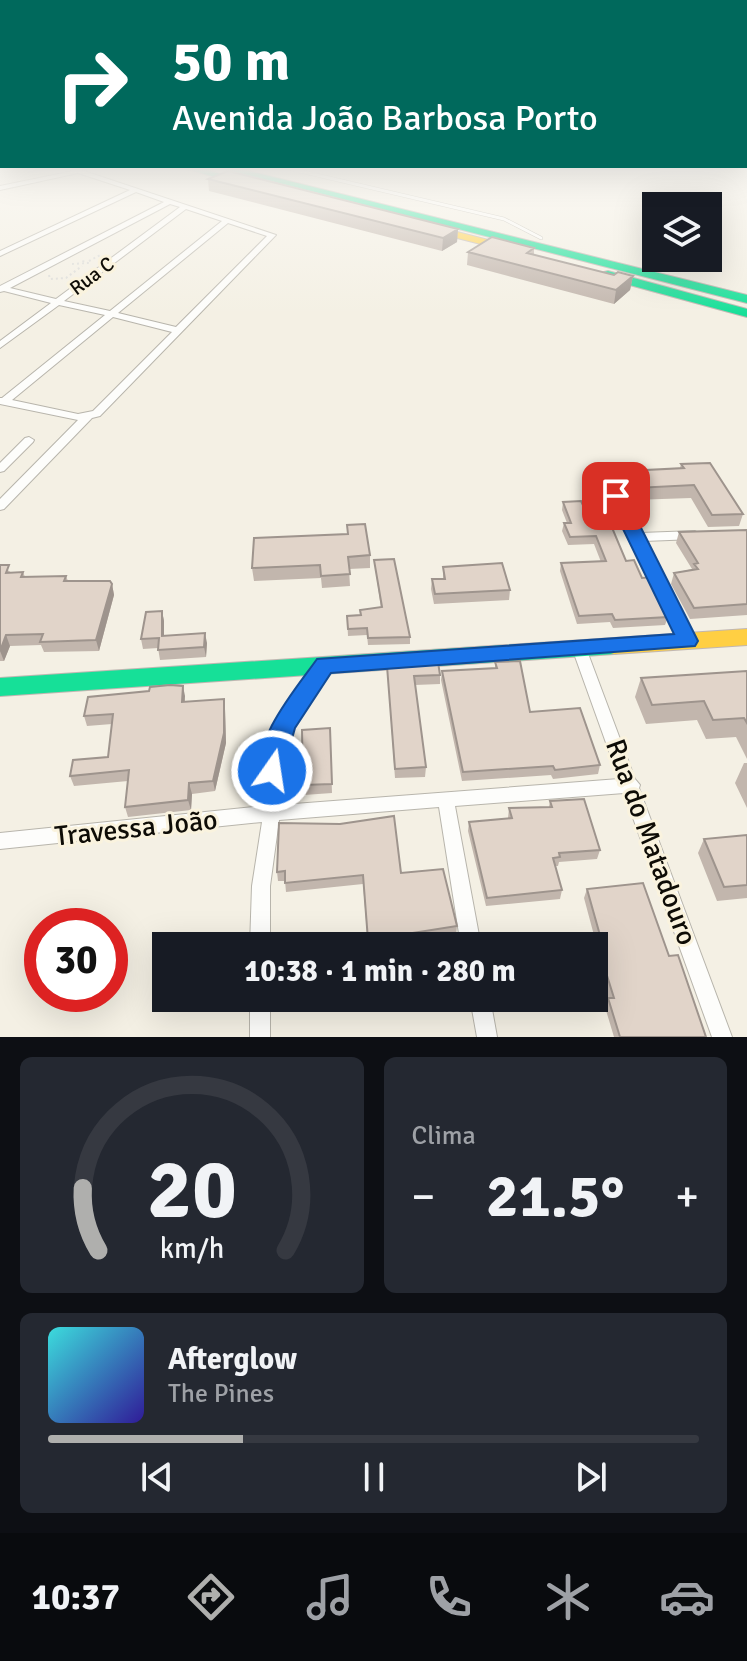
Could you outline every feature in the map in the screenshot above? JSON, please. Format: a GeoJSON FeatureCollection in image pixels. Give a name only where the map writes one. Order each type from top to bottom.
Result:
{"type":"FeatureCollection","features":[{"type":"Feature","properties":{"kind":"main road"},"geometry":{"type":"LineString","coordinates":[[408,217],[747,288]]}},
{"type":"Feature","properties":{"kind":"main road"},"geometry":{"type":"LineString","coordinates":[[425,217],[747,299]]}},
{"type":"Feature","properties":{"kind":"main road"},"geometry":{"type":"LineString","coordinates":[[434,217],[540,247],[747,313]]}},
{"type":"Feature","properties":{"kind":"main road"},"geometry":{"type":"LineString","coordinates":[[472,229],[540,247]]}},
{"type":"Feature","properties":{"kind":"main road"},"geometry":{"type":"LineString","coordinates":[[0,687],[747,637]]}},
{"type":"Feature","properties":{"kind":"street"},"geometry":{"type":"LineString","coordinates":[[0,254],[77,217]]}},
{"type":"Feature","properties":{"kind":"street"},"geometry":{"type":"LineString","coordinates":[[1,289],[138,217]]}},
{"type":"Feature","properties":{"kind":"street","name":"Rua C"},"geometry":{"type":"LineString","coordinates":[[0,345],[170,217]]}},
{"type":"Feature","properties":{"kind":"street"},"geometry":{"type":"LineString","coordinates":[[0,506],[88,416],[102,410],[176,330],[271,237],[269,233],[218,217]]}},
{"type":"Feature","properties":{"kind":"street"},"geometry":{"type":"LineString","coordinates":[[2,402],[227,220]]}},
{"type":"Feature","properties":{"kind":"street"},"geometry":{"type":"LineString","coordinates":[[1,289],[176,330]]}},
{"type":"Feature","properties":{"kind":"street"},"geometry":{"type":"LineString","coordinates":[[2,402],[88,416]]}},
{"type":"Feature","properties":{"kind":"street"},"geometry":{"type":"LineString","coordinates":[[0,469],[29,440]]}},
{"type":"Feature","properties":{"kind":"street"},"geometry":{"type":"LineString","coordinates":[[616,496],[688,641]]}},
{"type":"Feature","properties":{"kind":"street"},"geometry":{"type":"LineString","coordinates":[[638,537],[716,534]]}},
{"type":"Feature","properties":{"kind":"street","name":"Rua do Matadouro"},"geometry":{"type":"LineString","coordinates":[[579,648],[632,785],[722,1037]]}},
{"type":"Feature","properties":{"kind":"street"},"geometry":{"type":"LineString","coordinates":[[260,932],[261,886],[272,813],[275,748],[285,724],[325,665]]}},
{"type":"Feature","properties":{"kind":"street","name":"Travessa João"},"geometry":{"type":"LineString","coordinates":[[0,841],[272,813],[632,785]]}},
{"type":"Feature","properties":{"kind":"street"},"geometry":{"type":"LineString","coordinates":[[446,800],[469,932]]}},
{"type":"Feature","properties":{"kind":"street"},"geometry":{"type":"LineString","coordinates":[[260,1012],[260,1037]]}},
{"type":"Feature","properties":{"kind":"street"},"geometry":{"type":"LineString","coordinates":[[483,1012],[487,1037]]}},
{"type":"Feature","properties":{"kind":"lane"},"geometry":{"type":"LineString","coordinates":[[497,217],[504,219],[540,247]]}},
{"type":"Feature","properties":{"kind":"path"},"geometry":{"type":"LineString","coordinates":[[56,272],[48,278],[66,278],[102,254]]}},
{"type":"Feature","properties":{"kind":"path"},"geometry":{"type":"LineString","coordinates":[[63,270],[79,260],[89,261]]}},
{"type":"Feature","properties":{"kind":"path"},"geometry":{"type":"LineString","coordinates":[[72,264],[82,266]]}},
{"type":"Feature","properties":{"kind":"building"},"geometry":{"type":"Polygon","coordinates":[[[361,217],[412,217],[458,229],[443,238],[361,217]]]}},
{"type":"Feature","properties":{"kind":"building"},"geometry":{"type":"Polygon","coordinates":[[[492,237],[534,248],[527,253],[614,275],[618,272],[633,276],[616,290],[468,252],[492,237]]]}},
{"type":"Feature","properties":{"kind":"building"},"geometry":{"type":"Polygon","coordinates":[[[710,463],[743,514],[712,515],[694,485],[636,488],[627,471],[684,468],[681,464],[710,463]]]}},
{"type":"Feature","properties":{"kind":"building"},"geometry":{"type":"Polygon","coordinates":[[[581,501],[590,520],[608,518],[626,561],[634,560],[642,578],[653,577],[668,617],[615,620],[612,614],[579,616],[561,563],[606,561],[596,536],[570,537],[564,523],[571,523],[563,502],[581,501]]]}},
{"type":"Feature","properties":{"kind":"building"},"geometry":{"type":"Polygon","coordinates":[[[365,524],[370,555],[348,557],[350,574],[321,576],[320,565],[252,568],[254,538],[348,534],[347,525],[365,524]]]}},
{"type":"Feature","properties":{"kind":"building"},"geometry":{"type":"Polygon","coordinates":[[[747,530],[747,604],[694,608],[674,573],[698,569],[694,564],[698,563],[679,532],[747,530]]]}},
{"type":"Feature","properties":{"kind":"building"},"geometry":{"type":"Polygon","coordinates":[[[394,559],[410,637],[368,638],[367,628],[348,629],[347,616],[361,615],[360,610],[382,607],[374,560],[394,559]]]}},
{"type":"Feature","properties":{"kind":"building"},"geometry":{"type":"Polygon","coordinates":[[[502,563],[510,590],[435,594],[432,579],[445,579],[443,567],[502,563]]]}},
{"type":"Feature","properties":{"kind":"building"},"geometry":{"type":"Polygon","coordinates":[[[0,565],[9,565],[6,573],[23,572],[21,577],[66,576],[64,581],[110,581],[112,584],[96,640],[40,642],[43,634],[6,635],[0,651],[0,565]]]}},
{"type":"Feature","properties":{"kind":"building"},"geometry":{"type":"Polygon","coordinates":[[[162,611],[162,636],[205,633],[204,647],[158,650],[159,638],[141,639],[146,612],[162,611]]]}},
{"type":"Feature","properties":{"kind":"building"},"geometry":{"type":"Polygon","coordinates":[[[520,661],[530,712],[580,708],[600,765],[555,770],[553,766],[463,772],[442,671],[497,668],[495,662],[520,661]]]}},
{"type":"Feature","properties":{"kind":"building"},"geometry":{"type":"Polygon","coordinates":[[[438,662],[440,675],[414,676],[426,767],[395,769],[387,666],[438,662]]]}},
{"type":"Feature","properties":{"kind":"building"},"geometry":{"type":"Polygon","coordinates":[[[747,671],[747,723],[744,718],[713,720],[704,701],[652,705],[641,678],[747,671]]]}},
{"type":"Feature","properties":{"kind":"building"},"geometry":{"type":"Polygon","coordinates":[[[183,686],[182,702],[224,699],[224,733],[213,781],[189,783],[188,800],[125,807],[129,770],[70,776],[73,760],[108,757],[113,714],[84,716],[88,697],[149,691],[150,687],[183,686]]]}},
{"type":"Feature","properties":{"kind":"building"},"geometry":{"type":"Polygon","coordinates":[[[330,728],[332,784],[303,785],[302,730],[330,728]]]}},
{"type":"Feature","properties":{"kind":"building"},"geometry":{"type":"Polygon","coordinates":[[[584,799],[600,850],[559,853],[560,857],[553,858],[562,890],[487,898],[469,822],[512,818],[509,808],[552,807],[550,801],[584,799]]]}},
{"type":"Feature","properties":{"kind":"building"},"geometry":{"type":"Polygon","coordinates":[[[394,816],[401,873],[443,869],[457,926],[419,932],[367,932],[363,875],[285,883],[285,871],[277,872],[279,823],[340,824],[394,816]]]}},
{"type":"Feature","properties":{"kind":"building"},"geometry":{"type":"Polygon","coordinates":[[[747,835],[747,885],[724,887],[704,839],[747,835]]]}},
{"type":"Feature","properties":{"kind":"building"},"geometry":{"type":"Polygon","coordinates":[[[643,883],[669,956],[678,955],[706,1037],[620,1037],[608,998],[614,998],[608,979],[608,932],[599,932],[587,889],[643,883]]]}},
{"type":"Feature","properties":{"kind":"traffic: fast"},"geometry":{"type":"LineString","coordinates":[[422,217],[747,299]]}},
{"type":"Feature","properties":{"kind":"traffic: fast"},"geometry":{"type":"LineString","coordinates":[[608,275],[747,313]]}},
{"type":"Feature","properties":{"kind":"traffic: fast"},"geometry":{"type":"LineString","coordinates":[[0,687],[614,646]]}},
{"type":"Feature","properties":{"kind":"traffic: slow"},"geometry":{"type":"LineString","coordinates":[[430,228],[508,248]]}},
{"type":"Feature","properties":{"kind":"traffic: slow"},"geometry":{"type":"LineString","coordinates":[[614,646],[747,637]]}},
{"type":"Feature","properties":{"kind":"route"},"geometry":{"type":"LineString","coordinates":[[272,771],[275,748],[285,724],[325,665],[688,641],[616,496]]}}]}
